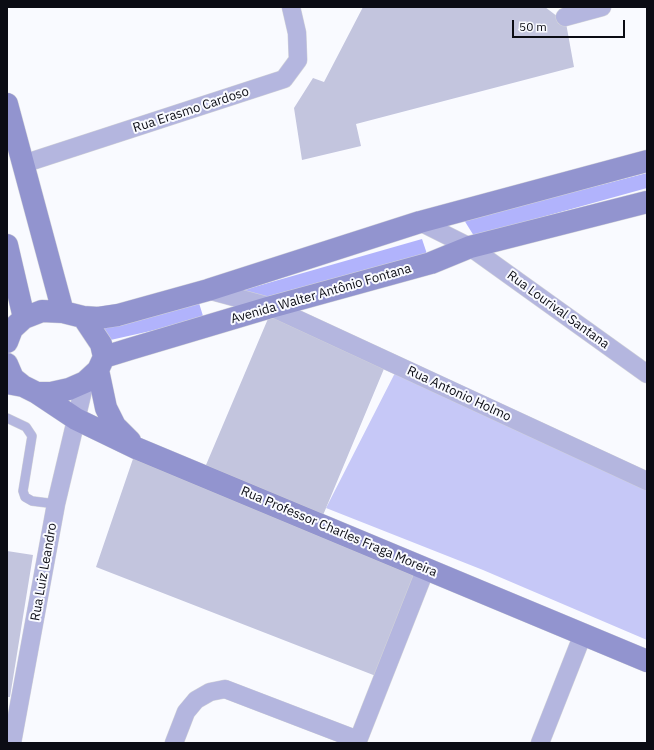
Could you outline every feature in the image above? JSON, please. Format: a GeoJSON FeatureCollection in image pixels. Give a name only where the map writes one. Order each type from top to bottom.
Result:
{"type":"FeatureCollection","features":[{"type":"Feature","properties":{"kind":"main road"},"geometry":{"type":"LineString","coordinates":[[7,104],[23,164],[73,314],[101,344],[96,370],[106,408],[115,426],[136,448]]}},
{"type":"Feature","properties":{"kind":"main road"},"geometry":{"type":"LineString","coordinates":[[7,342],[12,329],[24,318],[42,311],[98,318],[118,315],[208,290],[420,222],[647,161]]}},
{"type":"Feature","properties":{"kind":"main road","name":"Avenida Walter Antônio Fontana"},"geometry":{"type":"LineString","coordinates":[[22,387],[51,393],[69,390],[96,370],[270,307],[431,263],[470,247],[647,202]]}},
{"type":"Feature","properties":{"kind":"main road"},"geometry":{"type":"LineString","coordinates":[[7,245],[24,318]]}},
{"type":"Feature","properties":{"kind":"main road","name":"Rua Professor Charles Fraga Moreira"},"geometry":{"type":"LineString","coordinates":[[7,364],[13,378],[22,387],[76,419],[136,448],[647,661]]}},
{"type":"Feature","properties":{"kind":"street","name":"Rua Erasmo Cardoso"},"geometry":{"type":"LineString","coordinates":[[23,164],[284,79],[298,60],[297,33],[291,7]]}},
{"type":"Feature","properties":{"kind":"street"},"geometry":{"type":"LineString","coordinates":[[565,17],[602,7]]}},
{"type":"Feature","properties":{"kind":"street","name":"Rua Lourival Santana"},"geometry":{"type":"LineString","coordinates":[[420,222],[470,247],[647,374]]}},
{"type":"Feature","properties":{"kind":"street","name":"Rua Antonio Holmo"},"geometry":{"type":"LineString","coordinates":[[208,290],[270,307],[647,481]]}},
{"type":"Feature","properties":{"kind":"street","name":"Rua Luiz Leandro"},"geometry":{"type":"LineString","coordinates":[[12,731],[56,504],[76,419],[96,370]]}},
{"type":"Feature","properties":{"kind":"street"},"geometry":{"type":"LineString","coordinates":[[174,743],[186,712],[196,700],[210,692],[225,689],[357,741],[426,568]]}},
{"type":"Feature","properties":{"kind":"street"},"geometry":{"type":"LineString","coordinates":[[540,743],[583,634]]}},
{"type":"Feature","properties":{"kind":"lane"},"geometry":{"type":"LineString","coordinates":[[7,418],[26,427],[32,436],[24,491],[25,498],[32,501],[56,504]]}},
{"type":"Feature","properties":{"kind":"shaded area"},"geometry":{"type":"Polygon","coordinates":[[[647,173],[647,188],[474,236],[464,220],[647,173]]]}},
{"type":"Feature","properties":{"kind":"shaded area"},"geometry":{"type":"Polygon","coordinates":[[[422,239],[429,260],[263,302],[233,293],[422,239]]]}},
{"type":"Feature","properties":{"kind":"shaded area"},"geometry":{"type":"Polygon","coordinates":[[[199,303],[203,316],[155,330],[106,341],[98,329],[199,303]]]}},
{"type":"Feature","properties":{"kind":"shaded area"},"geometry":{"type":"Polygon","coordinates":[[[396,371],[647,488],[647,640],[483,570],[326,508],[396,371]]]}},
{"type":"Feature","properties":{"kind":"building"},"geometry":{"type":"Polygon","coordinates":[[[363,7],[545,7],[566,23],[574,67],[356,124],[361,146],[302,160],[294,108],[313,78],[324,82],[363,7]]]}},
{"type":"Feature","properties":{"kind":"building"},"geometry":{"type":"Polygon","coordinates":[[[270,314],[386,364],[321,520],[203,472],[270,314]]]}},
{"type":"Feature","properties":{"kind":"building"},"geometry":{"type":"Polygon","coordinates":[[[136,450],[425,570],[381,678],[96,567],[136,450]]]}},
{"type":"Feature","properties":{"kind":"building"},"geometry":{"type":"Polygon","coordinates":[[[7,551],[33,555],[10,697],[7,697],[7,551]]]}}]}
